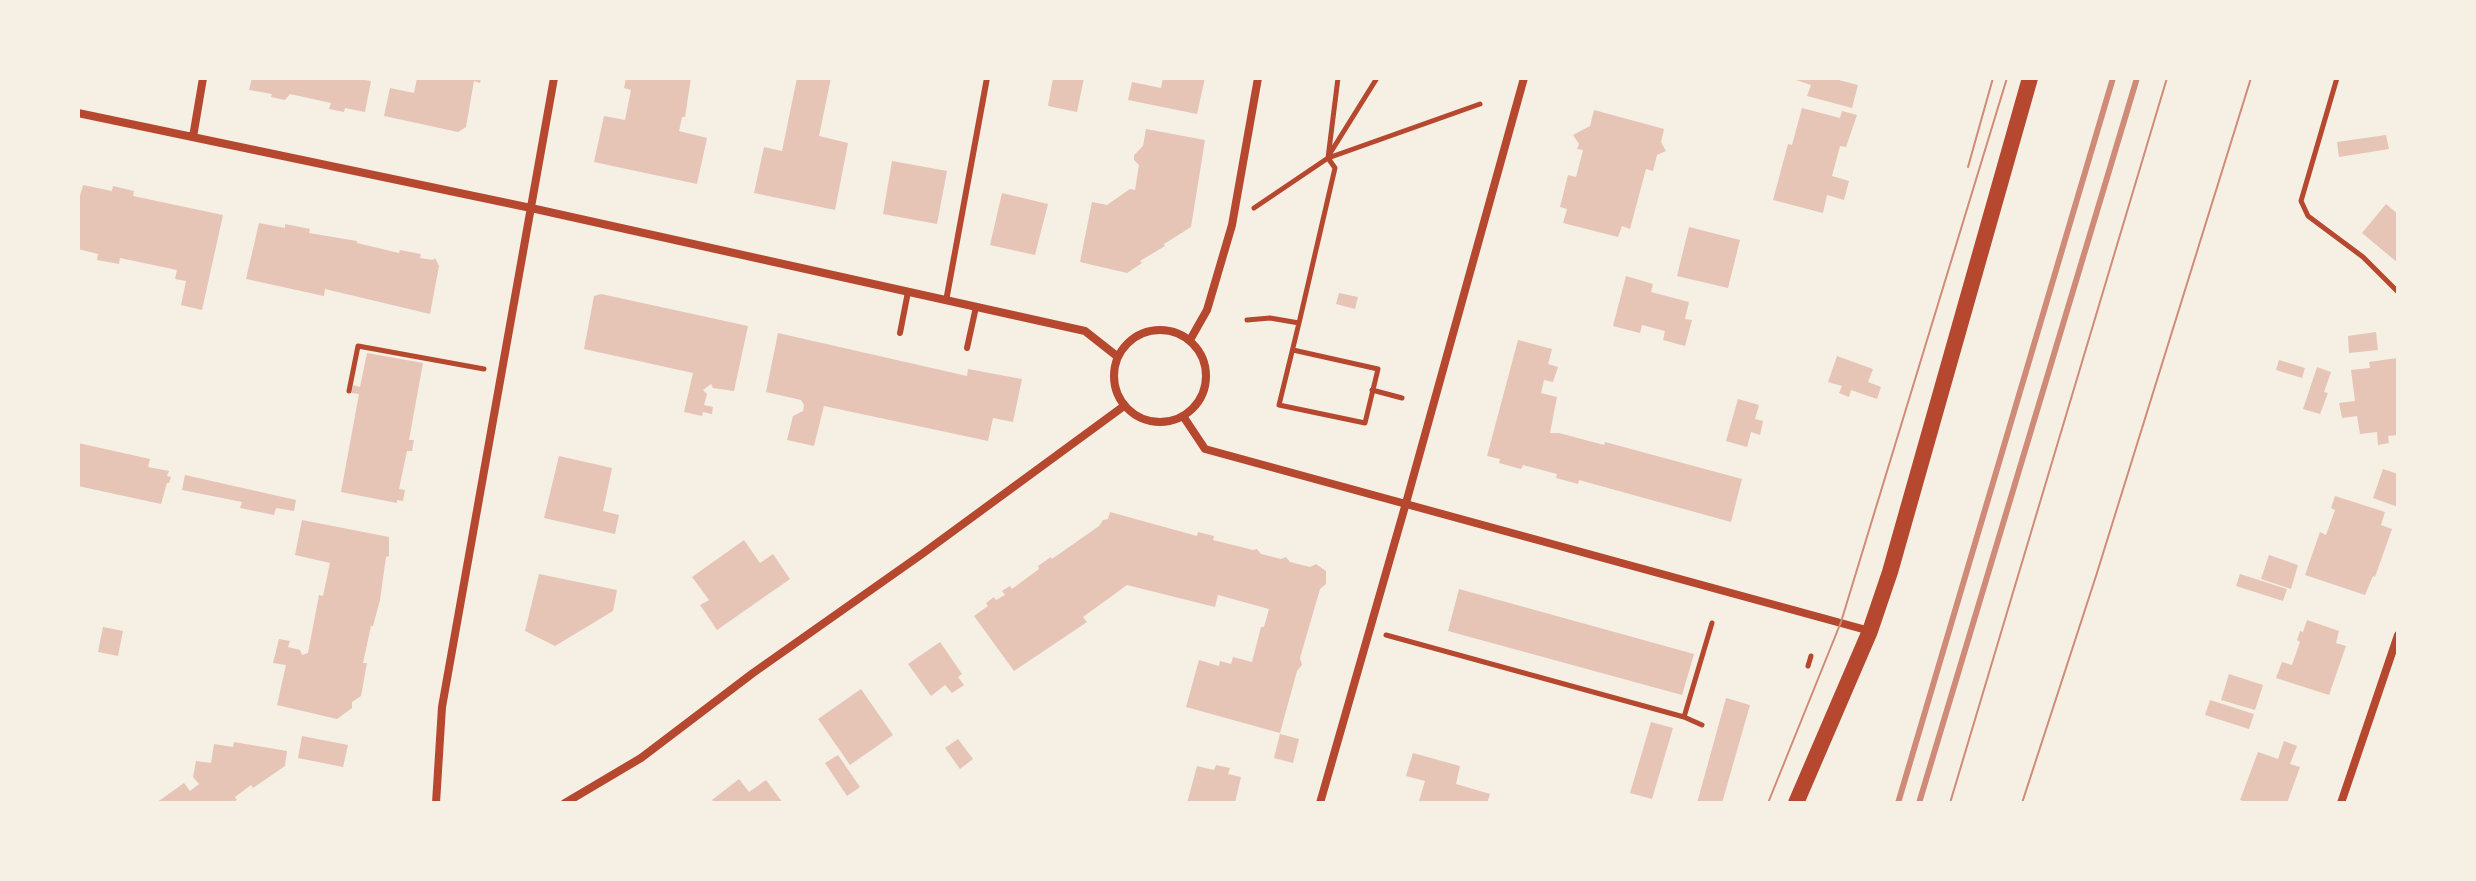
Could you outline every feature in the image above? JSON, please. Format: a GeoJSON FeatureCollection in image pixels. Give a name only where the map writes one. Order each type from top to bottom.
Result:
{"type":"FeatureCollection","features":[{"type":"Feature","properties":{"kind":"main road"},"geometry":{"type":"LineString","coordinates":[[1796,803],[1870,631],[1894,557],[2030,78]]}},
{"type":"Feature","properties":{"kind":"street"},"geometry":{"type":"LineString","coordinates":[[193,137],[203,78]]}},
{"type":"Feature","properties":{"kind":"street"},"geometry":{"type":"LineString","coordinates":[[436,803],[442,707],[554,78]]}},
{"type":"Feature","properties":{"kind":"street"},"geometry":{"type":"LineString","coordinates":[[1190,340],[1207,310],[1232,225],[1258,78]]}},
{"type":"Feature","properties":{"kind":"street"},"geometry":{"type":"LineString","coordinates":[[1320,803],[1524,78]]}},
{"type":"Feature","properties":{"kind":"street"},"geometry":{"type":"LineString","coordinates":[[78,113],[531,208],[1085,331],[1118,357]]}},
{"type":"Feature","properties":{"kind":"street"},"geometry":{"type":"LineString","coordinates":[[1171,330],[1190,340],[1203,358],[1207,380],[1199,401],[1183,416],[1161,422],[1140,418],[1124,406],[1114,381],[1118,357],[1131,340],[1150,331],[1171,330]]}},
{"type":"Feature","properties":{"kind":"street"},"geometry":{"type":"LineString","coordinates":[[565,803],[641,758],[753,673],[1124,406]]}},
{"type":"Feature","properties":{"kind":"street"},"geometry":{"type":"LineString","coordinates":[[1183,416],[1205,449],[1870,631]]}},
{"type":"Feature","properties":{"kind":"street"},"geometry":{"type":"LineString","coordinates":[[2341,803],[2398,635]]}},
{"type":"Feature","properties":{"kind":"lane"},"geometry":{"type":"LineString","coordinates":[[946,301],[987,78]]}},
{"type":"Feature","properties":{"kind":"lane"},"geometry":{"type":"LineString","coordinates":[[900,333],[908,292]]}},
{"type":"Feature","properties":{"kind":"lane"},"geometry":{"type":"LineString","coordinates":[[967,348],[976,307]]}},
{"type":"Feature","properties":{"kind":"path"},"geometry":{"type":"LineString","coordinates":[[1293,350],[1378,369],[1365,423],[1279,405],[1335,168],[1328,158],[1338,78]]}},
{"type":"Feature","properties":{"kind":"path"},"geometry":{"type":"LineString","coordinates":[[1328,158],[1377,78]]}},
{"type":"Feature","properties":{"kind":"path"},"geometry":{"type":"LineString","coordinates":[[2337,78],[2301,201],[2308,216],[2363,257],[2398,292]]}},
{"type":"Feature","properties":{"kind":"path"},"geometry":{"type":"LineString","coordinates":[[1250,211],[1328,158],[1480,104]]}},
{"type":"Feature","properties":{"kind":"path"},"geometry":{"type":"LineString","coordinates":[[1247,320],[1270,318],[1299,323]]}},
{"type":"Feature","properties":{"kind":"path"},"geometry":{"type":"LineString","coordinates":[[349,391],[358,346],[501,373]]}},
{"type":"Feature","properties":{"kind":"path"},"geometry":{"type":"LineString","coordinates":[[1372,390],[1402,398]]}},
{"type":"Feature","properties":{"kind":"path"},"geometry":{"type":"LineString","coordinates":[[1684,717],[1712,623]]}},
{"type":"Feature","properties":{"kind":"path"},"geometry":{"type":"LineString","coordinates":[[1370,630],[1684,717],[1702,725]]}},
{"type":"Feature","properties":{"kind":"path"},"geometry":{"type":"LineString","coordinates":[[1808,666],[1811,656]]}},
{"type":"Feature","properties":{"kind":"building"},"geometry":{"type":"Polygon","coordinates":[[[252,78],[354,78],[371,81],[365,112],[345,108],[344,112],[329,109],[331,103],[290,94],[285,100],[249,90],[252,78]]]}},
{"type":"Feature","properties":{"kind":"building"},"geometry":{"type":"Polygon","coordinates":[[[417,78],[481,78],[480,83],[474,81],[466,127],[458,132],[384,116],[390,88],[414,93],[417,78]]]}},
{"type":"Feature","properties":{"kind":"building"},"geometry":{"type":"Polygon","coordinates":[[[626,78],[691,78],[685,117],[682,117],[679,131],[707,138],[697,184],[594,162],[604,116],[625,120],[631,90],[624,88],[626,78]]]}},
{"type":"Feature","properties":{"kind":"building"},"geometry":{"type":"Polygon","coordinates":[[[797,78],[831,78],[819,136],[848,143],[835,210],[754,193],[764,147],[782,151],[797,78]]]}},
{"type":"Feature","properties":{"kind":"building"},"geometry":{"type":"Polygon","coordinates":[[[1053,78],[1084,78],[1077,112],[1048,106],[1053,78]]]}},
{"type":"Feature","properties":{"kind":"building"},"geometry":{"type":"Polygon","coordinates":[[[1163,78],[1205,78],[1197,114],[1128,100],[1132,82],[1161,88],[1163,78]]]}},
{"type":"Feature","properties":{"kind":"building"},"geometry":{"type":"Polygon","coordinates":[[[1790,78],[1831,78],[1858,85],[1852,108],[1807,96],[1811,85],[1790,78]]]}},
{"type":"Feature","properties":{"kind":"building"},"geometry":{"type":"Polygon","coordinates":[[[1802,108],[1840,118],[1842,111],[1857,115],[1846,147],[1840,146],[1832,176],[1849,181],[1844,200],[1827,195],[1823,213],[1773,200],[1788,144],[1792,145],[1802,108]]]}},
{"type":"Feature","properties":{"kind":"building"},"geometry":{"type":"Polygon","coordinates":[[[1594,110],[1664,129],[1661,142],[1666,151],[1657,155],[1653,171],[1646,169],[1630,229],[1622,226],[1618,237],[1563,223],[1567,209],[1560,207],[1568,175],[1576,177],[1583,150],[1577,149],[1579,144],[1573,135],[1590,126],[1594,110]]]}},
{"type":"Feature","properties":{"kind":"building"},"geometry":{"type":"Polygon","coordinates":[[[1146,129],[1205,140],[1191,227],[1127,273],[1080,262],[1092,202],[1107,205],[1130,189],[1135,190],[1139,165],[1134,155],[1143,146],[1146,129]]]}},
{"type":"Feature","properties":{"kind":"building"},"geometry":{"type":"Polygon","coordinates":[[[2386,135],[2389,149],[2339,157],[2337,142],[2386,135]]]}},
{"type":"Feature","properties":{"kind":"building"},"geometry":{"type":"Polygon","coordinates":[[[892,161],[947,171],[937,224],[883,214],[892,161]]]}},
{"type":"Feature","properties":{"kind":"building"},"geometry":{"type":"Polygon","coordinates":[[[83,185],[112,191],[113,186],[134,191],[133,196],[223,215],[202,310],[181,305],[186,281],[175,279],[177,270],[120,258],[119,264],[97,260],[98,254],[78,249],[78,203],[83,185]]]}},
{"type":"Feature","properties":{"kind":"building"},"geometry":{"type":"Polygon","coordinates":[[[1002,193],[1048,204],[1035,255],[990,245],[1002,193]]]}},
{"type":"Feature","properties":{"kind":"building"},"geometry":{"type":"Polygon","coordinates":[[[2386,204],[2398,214],[2398,263],[2362,233],[2386,204]]]}},
{"type":"Feature","properties":{"kind":"building"},"geometry":{"type":"Polygon","coordinates":[[[259,223],[285,228],[285,224],[310,229],[309,233],[357,241],[399,253],[400,250],[421,254],[420,258],[435,258],[439,266],[430,314],[325,289],[324,296],[246,279],[259,223]]]}},
{"type":"Feature","properties":{"kind":"building"},"geometry":{"type":"Polygon","coordinates":[[[1689,227],[1740,240],[1728,288],[1677,276],[1689,227]]]}},
{"type":"Feature","properties":{"kind":"building"},"geometry":{"type":"Polygon","coordinates":[[[1626,276],[1653,284],[1651,292],[1689,302],[1685,319],[1692,320],[1685,346],[1663,340],[1665,331],[1642,325],[1640,333],[1613,326],[1626,276]]]}},
{"type":"Feature","properties":{"kind":"building"},"geometry":{"type":"Polygon","coordinates":[[[1339,293],[1358,297],[1355,309],[1336,304],[1339,293]]]}},
{"type":"Feature","properties":{"kind":"building"},"geometry":{"type":"Polygon","coordinates":[[[601,294],[748,326],[734,391],[713,388],[711,384],[703,390],[707,394],[704,405],[713,407],[712,414],[703,412],[702,416],[684,412],[693,373],[584,349],[594,296],[601,294]]]}},
{"type":"Feature","properties":{"kind":"building"},"geometry":{"type":"Polygon","coordinates":[[[2376,332],[2378,350],[2349,353],[2348,336],[2376,332]]]}},
{"type":"Feature","properties":{"kind":"building"},"geometry":{"type":"Polygon","coordinates":[[[778,333],[967,376],[968,369],[1022,379],[1013,422],[993,418],[988,441],[824,406],[814,446],[787,440],[793,416],[803,411],[804,405],[801,400],[766,392],[778,333]]]}},
{"type":"Feature","properties":{"kind":"building"},"geometry":{"type":"Polygon","coordinates":[[[1518,340],[1552,349],[1548,364],[1558,367],[1553,382],[1544,380],[1541,393],[1557,397],[1550,433],[1604,445],[1605,442],[1742,479],[1731,522],[1579,480],[1578,484],[1556,478],[1557,474],[1523,465],[1521,469],[1487,456],[1518,340]]]}},
{"type":"Feature","properties":{"kind":"building"},"geometry":{"type":"Polygon","coordinates":[[[367,353],[423,363],[409,440],[414,440],[412,451],[407,451],[399,489],[405,490],[403,501],[397,500],[397,503],[341,492],[359,394],[351,393],[353,385],[360,387],[367,353]]]}},
{"type":"Feature","properties":{"kind":"building"},"geometry":{"type":"Polygon","coordinates":[[[1837,356],[1873,369],[1868,382],[1881,387],[1877,399],[1851,390],[1849,397],[1839,393],[1842,386],[1828,382],[1837,356]]]}},
{"type":"Feature","properties":{"kind":"building"},"geometry":{"type":"Polygon","coordinates":[[[2397,358],[2398,435],[2388,436],[2389,443],[2378,445],[2377,432],[2360,434],[2357,416],[2342,418],[2339,403],[2355,401],[2351,370],[2370,368],[2369,362],[2397,358]]]}},
{"type":"Feature","properties":{"kind":"building"},"geometry":{"type":"Polygon","coordinates":[[[2279,360],[2305,368],[2302,378],[2276,370],[2279,360]]]}},
{"type":"Feature","properties":{"kind":"building"},"geometry":{"type":"Polygon","coordinates":[[[2317,367],[2331,372],[2324,392],[2328,393],[2320,414],[2303,409],[2317,367]]]}},
{"type":"Feature","properties":{"kind":"building"},"geometry":{"type":"Polygon","coordinates":[[[1738,399],[1759,405],[1755,419],[1763,421],[1760,435],[1751,432],[1747,447],[1726,441],[1738,399]]]}},
{"type":"Feature","properties":{"kind":"building"},"geometry":{"type":"Polygon","coordinates":[[[78,443],[150,459],[148,467],[169,471],[167,476],[171,477],[161,504],[78,486],[78,443]]]}},
{"type":"Feature","properties":{"kind":"building"},"geometry":{"type":"Polygon","coordinates":[[[559,456],[612,468],[603,511],[619,515],[615,534],[544,518],[559,456]]]}},
{"type":"Feature","properties":{"kind":"building"},"geometry":{"type":"Polygon","coordinates":[[[2383,469],[2398,474],[2398,507],[2373,498],[2383,469]]]}},
{"type":"Feature","properties":{"kind":"building"},"geometry":{"type":"Polygon","coordinates":[[[185,475],[296,500],[294,511],[276,508],[274,515],[240,508],[242,502],[182,490],[185,475]]]}},
{"type":"Feature","properties":{"kind":"building"},"geometry":{"type":"Polygon","coordinates":[[[2335,496],[2385,512],[2381,525],[2392,529],[2375,577],[2365,595],[2305,575],[2320,532],[2326,535],[2335,510],[2331,508],[2335,496]]]}},
{"type":"Feature","properties":{"kind":"building"},"geometry":{"type":"Polygon","coordinates":[[[1110,512],[1197,536],[1198,532],[1214,536],[1213,540],[1257,549],[1261,554],[1281,559],[1286,557],[1290,562],[1310,567],[1316,564],[1326,571],[1326,584],[1320,589],[1300,658],[1302,665],[1297,671],[1280,733],[1186,707],[1199,660],[1219,666],[1220,661],[1231,664],[1233,657],[1252,662],[1261,627],[1264,627],[1269,609],[1218,595],[1215,607],[1127,585],[1083,617],[1087,622],[1014,671],[974,616],[994,597],[996,600],[1005,595],[1002,591],[1010,586],[1012,589],[1039,569],[1038,566],[1099,526],[1108,519],[1110,512]]]}},
{"type":"Feature","properties":{"kind":"building"},"geometry":{"type":"Polygon","coordinates":[[[302,520],[389,537],[389,556],[386,557],[380,600],[363,663],[367,663],[361,696],[352,702],[352,708],[337,719],[277,705],[286,665],[273,663],[279,639],[290,641],[288,647],[300,650],[302,655],[308,653],[319,595],[323,596],[330,563],[295,555],[302,520]]]}},
{"type":"Feature","properties":{"kind":"building"},"geometry":{"type":"Polygon","coordinates":[[[744,540],[760,563],[773,554],[790,579],[717,630],[700,605],[709,600],[692,577],[744,540]]]}},
{"type":"Feature","properties":{"kind":"building"},"geometry":{"type":"Polygon","coordinates":[[[2269,555],[2298,565],[2291,589],[2261,579],[2269,555]]]}},
{"type":"Feature","properties":{"kind":"building"},"geometry":{"type":"Polygon","coordinates":[[[539,574],[617,590],[613,611],[555,646],[525,631],[539,574]]]}},
{"type":"Feature","properties":{"kind":"building"},"geometry":{"type":"Polygon","coordinates":[[[2240,574],[2287,589],[2283,601],[2236,586],[2240,574]]]}},
{"type":"Feature","properties":{"kind":"building"},"geometry":{"type":"Polygon","coordinates":[[[1459,589],[1694,654],[1682,695],[1448,631],[1459,589]]]}},
{"type":"Feature","properties":{"kind":"building"},"geometry":{"type":"Polygon","coordinates":[[[2307,620],[2339,631],[2336,643],[2346,646],[2329,695],[2276,678],[2282,662],[2292,665],[2300,642],[2297,640],[2300,631],[2303,632],[2307,620]]]}},
{"type":"Feature","properties":{"kind":"building"},"geometry":{"type":"Polygon","coordinates":[[[103,627],[123,631],[118,656],[98,652],[103,627]]]}},
{"type":"Feature","properties":{"kind":"building"},"geometry":{"type":"Polygon","coordinates":[[[940,642],[962,674],[958,677],[964,685],[952,693],[945,685],[931,696],[908,664],[940,642]]]}},
{"type":"Feature","properties":{"kind":"building"},"geometry":{"type":"Polygon","coordinates":[[[2229,674],[2263,685],[2255,710],[2221,700],[2229,674]]]}},
{"type":"Feature","properties":{"kind":"building"},"geometry":{"type":"Polygon","coordinates":[[[861,689],[893,735],[850,765],[818,719],[861,689]]]}},
{"type":"Feature","properties":{"kind":"building"},"geometry":{"type":"Polygon","coordinates":[[[1726,698],[1750,705],[1722,803],[1697,803],[1726,698]]]}},
{"type":"Feature","properties":{"kind":"building"},"geometry":{"type":"Polygon","coordinates":[[[2210,700],[2254,714],[2249,729],[2205,715],[2210,700]]]}},
{"type":"Feature","properties":{"kind":"building"},"geometry":{"type":"Polygon","coordinates":[[[1651,722],[1673,728],[1652,799],[1630,793],[1651,722]]]}},
{"type":"Feature","properties":{"kind":"building"},"geometry":{"type":"Polygon","coordinates":[[[1280,734],[1299,739],[1293,763],[1274,758],[1280,734]]]}},
{"type":"Feature","properties":{"kind":"building"},"geometry":{"type":"Polygon","coordinates":[[[302,736],[348,745],[343,767],[298,758],[302,736]]]}},
{"type":"Feature","properties":{"kind":"building"},"geometry":{"type":"Polygon","coordinates":[[[958,739],[973,759],[960,769],[945,748],[958,739]]]}},
{"type":"Feature","properties":{"kind":"building"},"geometry":{"type":"Polygon","coordinates":[[[2284,741],[2297,746],[2290,764],[2300,767],[2287,803],[2249,803],[2240,800],[2258,752],[2278,759],[2284,741]]]}},
{"type":"Feature","properties":{"kind":"building"},"geometry":{"type":"Polygon","coordinates":[[[234,742],[287,751],[285,766],[253,788],[251,785],[232,803],[156,803],[184,783],[190,791],[199,784],[193,777],[196,761],[211,763],[214,744],[233,747],[234,742]]]}},
{"type":"Feature","properties":{"kind":"building"},"geometry":{"type":"Polygon","coordinates":[[[1413,753],[1460,766],[1456,784],[1490,794],[1487,803],[1419,801],[1425,781],[1406,776],[1413,753]]]}},
{"type":"Feature","properties":{"kind":"building"},"geometry":{"type":"Polygon","coordinates":[[[838,755],[860,787],[847,796],[825,763],[838,755]]]}},
{"type":"Feature","properties":{"kind":"building"},"geometry":{"type":"Polygon","coordinates":[[[1216,765],[1230,768],[1228,774],[1241,777],[1235,803],[1187,803],[1197,766],[1214,770],[1216,765]]]}},
{"type":"Feature","properties":{"kind":"building"},"geometry":{"type":"Polygon","coordinates":[[[739,779],[749,792],[766,780],[783,803],[714,803],[712,800],[739,779]]]}},
{"type":"Feature","properties":{"kind":"tram line"},"geometry":{"type":"LineString","coordinates":[[1968,167],[1993,78]]}},
{"type":"Feature","properties":{"kind":"tram line"},"geometry":{"type":"LineString","coordinates":[[1768,803],[1841,622],[2007,78]]}},
{"type":"Feature","properties":{"kind":"tram line"},"geometry":{"type":"LineString","coordinates":[[1950,803],[2167,78]]}},
{"type":"Feature","properties":{"kind":"tram line"},"geometry":{"type":"LineString","coordinates":[[2022,803],[2251,78]]}},
{"type":"Feature","properties":{"kind":"railway"},"geometry":{"type":"LineString","coordinates":[[1898,803],[2113,78]]}},
{"type":"Feature","properties":{"kind":"railway"},"geometry":{"type":"LineString","coordinates":[[1919,803],[2137,78]]}}]}
